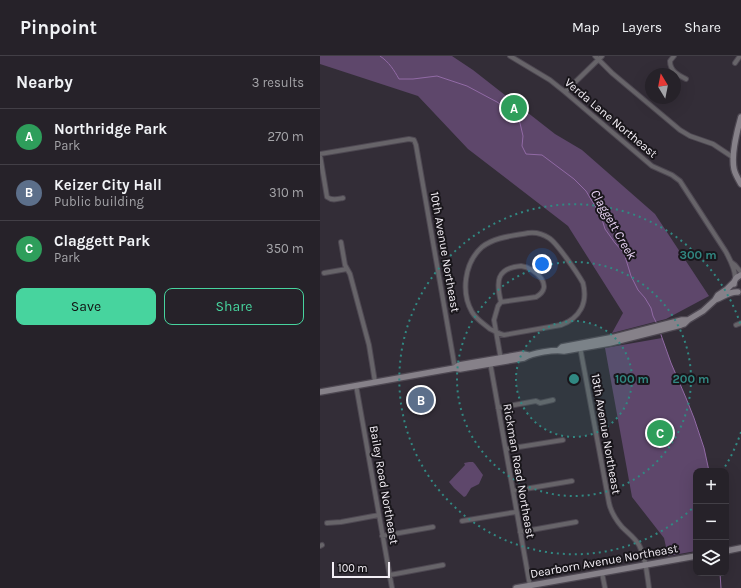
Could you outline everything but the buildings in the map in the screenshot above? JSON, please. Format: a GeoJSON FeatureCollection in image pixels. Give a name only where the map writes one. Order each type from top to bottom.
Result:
{"type":"FeatureCollection","features":[{"type":"Feature","properties":{"kind":"main road"},"geometry":{"type":"LineString","coordinates":[[741,117],[737,133],[734,158],[735,172],[741,184]]}},
{"type":"Feature","properties":{"kind":"main road"},"geometry":{"type":"LineString","coordinates":[[320,392],[455,368],[460,369],[501,360],[524,358],[558,350],[562,347],[610,343],[675,324],[684,324],[703,311],[715,300],[718,295],[727,289],[741,275]]}},
{"type":"Feature","properties":{"kind":"main road"},"geometry":{"type":"LineString","coordinates":[[735,281],[734,288],[740,293]]}},
{"type":"Feature","properties":{"kind":"main road"},"geometry":{"type":"LineString","coordinates":[[715,300],[729,293],[740,293]]}},
{"type":"Feature","properties":{"kind":"main road"},"geometry":{"type":"LineString","coordinates":[[729,551],[741,548]]}},
{"type":"Feature","properties":{"kind":"main road","name":"Dearborn Avenue Northeast"},"geometry":{"type":"LineString","coordinates":[[516,588],[553,585],[602,573],[693,557]]}},
{"type":"Feature","properties":{"kind":"street","name":"Verda Lane Northeast"},"geometry":{"type":"LineString","coordinates":[[510,56],[539,73],[565,92],[652,166],[672,175],[680,181],[692,197],[731,262],[735,274],[735,281]]}},
{"type":"Feature","properties":{"kind":"street"},"geometry":{"type":"LineString","coordinates":[[674,56],[670,61],[671,68],[678,75],[686,79]]}},
{"type":"Feature","properties":{"kind":"street"},"geometry":{"type":"LineString","coordinates":[[735,63],[740,56]]}},
{"type":"Feature","properties":{"kind":"street"},"geometry":{"type":"LineString","coordinates":[[565,92],[598,57],[612,73],[680,130],[690,136],[713,144],[734,158]]}},
{"type":"Feature","properties":{"kind":"street","name":"10th Avenue Northeast"},"geometry":{"type":"LineString","coordinates":[[320,154],[409,139],[414,140],[455,368]]}},
{"type":"Feature","properties":{"kind":"street"},"geometry":{"type":"LineString","coordinates":[[320,154],[327,197],[330,199],[343,198]]}},
{"type":"Feature","properties":{"kind":"street"},"geometry":{"type":"LineString","coordinates":[[531,233],[541,234],[549,238],[556,244],[583,283],[584,299],[580,310],[572,319],[561,325],[504,335],[496,332],[472,313],[469,305],[466,280],[469,266],[473,258],[482,247],[500,238],[531,233]]}},
{"type":"Feature","properties":{"kind":"street"},"geometry":{"type":"LineString","coordinates":[[341,242],[345,264],[350,274],[368,340],[375,382]]}},
{"type":"Feature","properties":{"kind":"street","name":"Verda Lane Northeast"},"geometry":{"type":"LineString","coordinates":[[731,262],[741,272]]}},
{"type":"Feature","properties":{"kind":"street"},"geometry":{"type":"LineString","coordinates":[[501,360],[494,317],[498,306],[502,302],[538,296],[543,288],[543,281],[533,270],[526,267],[516,267],[505,270],[500,277],[498,284],[502,302]]}},
{"type":"Feature","properties":{"kind":"street"},"geometry":{"type":"LineString","coordinates":[[324,273],[347,269]]}},
{"type":"Feature","properties":{"kind":"street","name":"13th Avenue Northeast"},"geometry":{"type":"LineString","coordinates":[[580,346],[611,510],[622,527],[635,539],[642,551],[649,588]]}},
{"type":"Feature","properties":{"kind":"street","name":"Rickman Road Northeast"},"geometry":{"type":"LineString","coordinates":[[490,362],[530,586]]}},
{"type":"Feature","properties":{"kind":"street","name":"Bailey Road Northeast"},"geometry":{"type":"LineString","coordinates":[[356,386],[392,588]]}},
{"type":"Feature","properties":{"kind":"street"},"geometry":{"type":"LineString","coordinates":[[498,408],[536,401],[540,402],[553,400]]}},
{"type":"Feature","properties":{"kind":"street"},"geometry":{"type":"LineString","coordinates":[[506,449],[563,440]]}},
{"type":"Feature","properties":{"kind":"street"},"geometry":{"type":"LineString","coordinates":[[513,491],[572,481]]}},
{"type":"Feature","properties":{"kind":"street"},"geometry":{"type":"LineString","coordinates":[[462,521],[516,512]]}},
{"type":"Feature","properties":{"kind":"street"},"geometry":{"type":"LineString","coordinates":[[327,523],[379,515]]}},
{"type":"Feature","properties":{"kind":"street"},"geometry":{"type":"LineString","coordinates":[[520,532],[576,522]]}},
{"type":"Feature","properties":{"kind":"street"},"geometry":{"type":"LineString","coordinates":[[382,536],[432,527]]}},
{"type":"Feature","properties":{"kind":"street"},"geometry":{"type":"LineString","coordinates":[[390,575],[443,565]]}},
{"type":"Feature","properties":{"kind":"street"},"geometry":{"type":"LineString","coordinates":[[602,573],[605,588]]}},
{"type":"Feature","properties":{"kind":"shaded area"},"geometry":{"type":"Polygon","coordinates":[[[320,56],[452,56],[473,70],[555,134],[582,150],[655,214],[709,296],[666,319],[612,333],[623,313],[568,226],[468,149],[418,96],[320,64],[320,56]]]}},
{"type":"Feature","properties":{"kind":"shaded area"},"geometry":{"type":"Polygon","coordinates":[[[662,338],[694,418],[704,448],[708,468],[693,468],[693,552],[668,556],[664,538],[632,497],[605,348],[662,338]]]}},
{"type":"Feature","properties":{"kind":"shaded area"},"geometry":{"type":"Polygon","coordinates":[[[473,462],[483,475],[479,484],[471,488],[464,497],[449,482],[465,465],[464,463],[473,462]]]}},
{"type":"Feature","properties":{"kind":"waterway","name":"Claggett Creek"},"geometry":{"type":"LineString","coordinates":[[380,56],[391,66],[399,79],[437,76],[467,86],[514,113],[520,123],[523,136],[522,146],[526,154],[542,155],[574,179],[586,191],[601,216],[605,229],[624,253],[631,276],[638,290],[651,308],[657,324]]}},
{"type":"Feature","properties":{"kind":"waterway","name":"Claggett Creek"},"geometry":{"type":"LineString","coordinates":[[660,332],[694,418],[704,448],[708,468]]}},
{"type":"Feature","properties":{"kind":"waterway","name":"Claggett Creek"},"geometry":{"type":"LineString","coordinates":[[720,576],[721,588]]}},
{"type":"Feature","properties":{"kind":"place","name":"Northridge Park"},"geometry":{"type":"Point","coordinates":[514,108]}},
{"type":"Feature","properties":{"kind":"place","name":"Keizer City Hall"},"geometry":{"type":"Point","coordinates":[421,400]}},
{"type":"Feature","properties":{"kind":"place","name":"Claggett Park"},"geometry":{"type":"Point","coordinates":[660,433]}}]}
